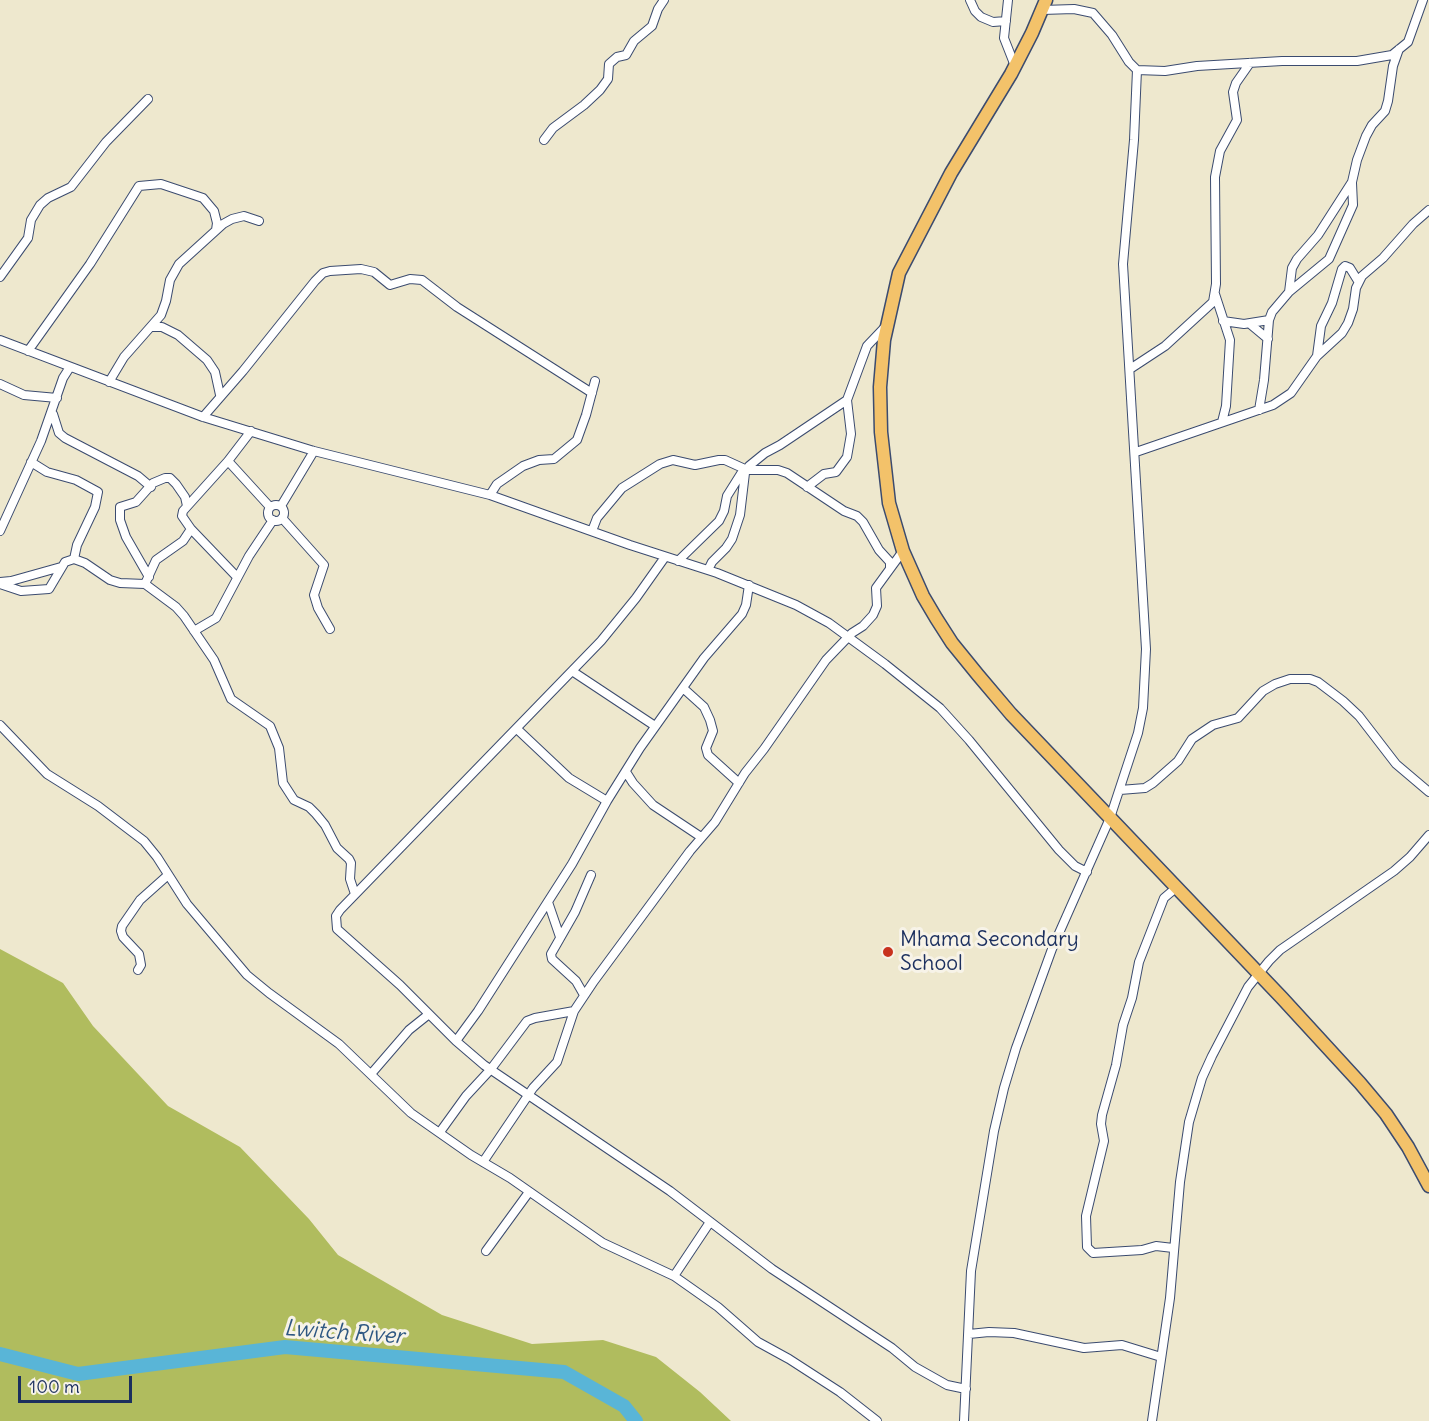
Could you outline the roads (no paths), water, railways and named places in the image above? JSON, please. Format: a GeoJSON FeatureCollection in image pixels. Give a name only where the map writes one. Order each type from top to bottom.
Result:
{"type":"FeatureCollection","features":[{"type":"Feature","properties":{"kind":"main road"},"geometry":{"type":"LineString","coordinates":[[1044,5],[1015,66],[951,173],[899,273],[887,325],[880,380],[881,432],[889,503],[903,551],[923,596],[952,643],[1011,714],[1335,1054],[1376,1102],[1408,1147],[1429,1186]]}},
{"type":"Feature","properties":{"kind":"street"},"geometry":{"type":"LineString","coordinates":[[544,140],[553,128],[600,90],[608,79],[609,64],[617,57],[626,55],[634,41],[648,31],[664,0]]}},
{"type":"Feature","properties":{"kind":"street"},"geometry":{"type":"LineString","coordinates":[[970,0],[975,12],[981,17],[993,22],[1006,21]]}},
{"type":"Feature","properties":{"kind":"street"},"geometry":{"type":"LineString","coordinates":[[1008,0],[1005,44],[1015,66]]}},
{"type":"Feature","properties":{"kind":"street"},"geometry":{"type":"LineString","coordinates":[[1044,5],[1093,13],[1137,70],[1165,71],[1197,66],[1250,63],[1357,61],[1392,55],[1406,44],[1411,36],[1423,0]]}},
{"type":"Feature","properties":{"kind":"street"},"geometry":{"type":"LineString","coordinates":[[1259,410],[1269,320],[1276,306],[1288,292],[1329,259],[1353,205],[1352,182],[1366,136],[1372,125],[1385,111],[1393,66],[1399,49]]}},
{"type":"Feature","properties":{"kind":"street"},"geometry":{"type":"LineString","coordinates":[[1222,422],[1226,406],[1230,350],[1228,334],[1215,294],[1216,170],[1224,142],[1236,125],[1233,92],[1236,83],[1250,63]]}},
{"type":"Feature","properties":{"kind":"street"},"geometry":{"type":"LineString","coordinates":[[964,1421],[974,1248],[994,1131],[1004,1088],[1052,949],[1087,872],[1120,790],[1137,734],[1146,685],[1136,452],[1123,264],[1134,140],[1137,70]]}},
{"type":"Feature","properties":{"kind":"street"},"geometry":{"type":"LineString","coordinates":[[0,277],[28,238],[31,220],[40,205],[48,198],[71,187],[106,142],[148,99]]}},
{"type":"Feature","properties":{"kind":"street"},"geometry":{"type":"LineString","coordinates":[[1288,292],[1292,268],[1297,259],[1318,235],[1352,182]]}},
{"type":"Feature","properties":{"kind":"street"},"geometry":{"type":"LineString","coordinates":[[28,351],[104,243],[140,186],[161,184],[203,198],[214,211],[216,230]]}},
{"type":"Feature","properties":{"kind":"street"},"geometry":{"type":"LineString","coordinates":[[1136,452],[1273,405],[1291,393],[1317,356],[1342,333],[1353,309],[1358,281],[1429,210]]}},
{"type":"Feature","properties":{"kind":"street"},"geometry":{"type":"LineString","coordinates":[[109,382],[124,357],[151,327],[164,307],[174,270],[223,224],[239,217],[259,221]]}},
{"type":"Feature","properties":{"kind":"street"},"geometry":{"type":"LineString","coordinates":[[1317,356],[1318,334],[1332,303],[1342,269],[1345,266],[1350,268],[1358,281]]}},
{"type":"Feature","properties":{"kind":"street"},"geometry":{"type":"LineString","coordinates":[[203,417],[323,273],[361,269],[374,272],[390,285],[410,279],[422,280],[457,307],[592,393]]}},
{"type":"Feature","properties":{"kind":"street"},"geometry":{"type":"LineString","coordinates":[[1130,369],[1165,346],[1211,305],[1215,294]]}},
{"type":"Feature","properties":{"kind":"street"},"geometry":{"type":"LineString","coordinates":[[1223,321],[1250,324],[1269,320]]}},
{"type":"Feature","properties":{"kind":"street"},"geometry":{"type":"LineString","coordinates":[[1250,324],[1268,339]]}},
{"type":"Feature","properties":{"kind":"street"},"geometry":{"type":"LineString","coordinates":[[807,487],[824,474],[836,472],[847,457],[851,434],[847,400],[867,346],[887,325]]}},
{"type":"Feature","properties":{"kind":"street"},"geometry":{"type":"LineString","coordinates":[[151,327],[162,327],[178,335],[207,360],[215,372],[220,395]]}},
{"type":"Feature","properties":{"kind":"street"},"geometry":{"type":"LineString","coordinates":[[0,339],[203,417],[314,451],[490,495],[749,585],[812,613],[848,637],[940,708],[1059,850],[1075,866],[1087,872]]}},
{"type":"Feature","properties":{"kind":"street"},"geometry":{"type":"LineString","coordinates":[[0,531],[52,412],[63,378],[70,367]]}},
{"type":"Feature","properties":{"kind":"street"},"geometry":{"type":"LineString","coordinates":[[490,495],[497,484],[524,466],[539,460],[554,459],[577,440],[595,381]]}},
{"type":"Feature","properties":{"kind":"street"},"geometry":{"type":"LineString","coordinates":[[0,384],[24,395],[57,398]]}},
{"type":"Feature","properties":{"kind":"street"},"geometry":{"type":"LineString","coordinates":[[678,561],[719,521],[727,496],[754,461],[847,400]]}},
{"type":"Feature","properties":{"kind":"street"},"geometry":{"type":"LineString","coordinates":[[52,412],[59,433],[65,438],[138,476],[151,487]]}},
{"type":"Feature","properties":{"kind":"street"},"geometry":{"type":"LineString","coordinates":[[237,577],[191,529],[182,516],[187,506],[228,461],[250,431]]}},
{"type":"Feature","properties":{"kind":"street"},"geometry":{"type":"LineString","coordinates":[[281,506],[314,451]]}},
{"type":"Feature","properties":{"kind":"street"},"geometry":{"type":"LineString","coordinates":[[592,531],[597,518],[622,488],[667,461],[695,465],[725,460],[746,470],[783,471],[844,511],[861,519],[879,550],[890,562],[890,568]]}},
{"type":"Feature","properties":{"kind":"street"},"geometry":{"type":"LineString","coordinates":[[228,461],[270,507]]}},
{"type":"Feature","properties":{"kind":"street"},"geometry":{"type":"LineString","coordinates":[[30,462],[47,472],[76,480],[98,492],[94,507],[77,545],[74,559]]}},
{"type":"Feature","properties":{"kind":"street"},"geometry":{"type":"LineString","coordinates":[[708,570],[732,539],[740,515],[746,470]]}},
{"type":"Feature","properties":{"kind":"street"},"geometry":{"type":"LineString","coordinates":[[187,506],[183,494],[170,478],[161,478],[153,483],[136,502],[123,505],[119,510],[126,537],[147,581],[176,607],[194,632],[220,672],[231,699],[266,722],[273,732],[279,748],[283,783],[294,800],[309,807],[316,814],[325,825],[337,848],[349,859],[355,894]]}},
{"type":"Feature","properties":{"kind":"street"},"geometry":{"type":"LineString","coordinates":[[277,504],[281,506],[285,513],[282,518],[277,521],[273,520],[268,514],[270,507],[277,504]]}},
{"type":"Feature","properties":{"kind":"street"},"geometry":{"type":"LineString","coordinates":[[282,518],[324,565],[314,595],[318,608],[330,629]]}},
{"type":"Feature","properties":{"kind":"street"},"geometry":{"type":"LineString","coordinates":[[194,632],[216,618],[237,577],[273,520]]}},
{"type":"Feature","properties":{"kind":"street"},"geometry":{"type":"LineString","coordinates":[[147,581],[156,560],[183,541],[191,529]]}},
{"type":"Feature","properties":{"kind":"street"},"geometry":{"type":"LineString","coordinates":[[483,1162],[528,1094],[557,1062],[574,1011],[584,995],[701,837],[719,817],[739,783],[826,660],[873,615],[877,606],[876,588],[903,551]]}},
{"type":"Feature","properties":{"kind":"street"},"geometry":{"type":"LineString","coordinates":[[666,557],[620,618],[572,671],[355,894],[336,916],[337,929],[456,1041],[491,1070],[670,1191],[772,1269],[892,1348],[915,1367],[947,1385],[966,1389]]}},
{"type":"Feature","properties":{"kind":"street"},"geometry":{"type":"LineString","coordinates":[[0,583],[21,591],[49,589],[61,567],[67,560],[74,559],[120,584],[147,581]]}},
{"type":"Feature","properties":{"kind":"street"},"geometry":{"type":"LineString","coordinates":[[0,583],[61,567]]}},
{"type":"Feature","properties":{"kind":"street"},"geometry":{"type":"LineString","coordinates":[[456,1041],[548,902],[607,801],[655,726],[704,658],[742,614],[749,585]]}},
{"type":"Feature","properties":{"kind":"street"},"geometry":{"type":"LineString","coordinates":[[572,671],[655,726]]}},
{"type":"Feature","properties":{"kind":"street"},"geometry":{"type":"LineString","coordinates":[[1120,790],[1145,788],[1153,783],[1178,761],[1192,739],[1213,725],[1238,718],[1263,691],[1275,684],[1290,679],[1311,679],[1343,701],[1359,716],[1396,764],[1429,792]]}},
{"type":"Feature","properties":{"kind":"street"},"geometry":{"type":"LineString","coordinates":[[683,688],[704,707],[710,720],[713,731],[706,748],[708,755],[739,783]]}},
{"type":"Feature","properties":{"kind":"street"},"geometry":{"type":"LineString","coordinates":[[0,725],[47,774],[144,841],[187,904],[252,980],[320,1029],[371,1074],[396,1101],[603,1243],[674,1276],[718,1307],[758,1342],[840,1392],[877,1421]]}},
{"type":"Feature","properties":{"kind":"street"},"geometry":{"type":"LineString","coordinates":[[517,729],[569,778],[607,801]]}},
{"type":"Feature","properties":{"kind":"street"},"geometry":{"type":"LineString","coordinates":[[626,772],[653,805],[701,837]]}},
{"type":"Feature","properties":{"kind":"street"},"geometry":{"type":"LineString","coordinates":[[1152,1421],[1170,1298],[1180,1182],[1193,1106],[1212,1056],[1239,1002],[1258,974],[1280,950],[1394,871],[1429,835]]}},
{"type":"Feature","properties":{"kind":"street"},"geometry":{"type":"LineString","coordinates":[[138,970],[140,958],[136,950],[123,937],[122,926],[140,900],[168,874]]}},
{"type":"Feature","properties":{"kind":"street"},"geometry":{"type":"LineString","coordinates":[[584,995],[576,981],[551,957],[552,950],[575,912],[591,875]]}},
{"type":"Feature","properties":{"kind":"street"},"geometry":{"type":"LineString","coordinates":[[1173,1248],[1156,1246],[1142,1250],[1094,1253],[1087,1246],[1086,1216],[1104,1141],[1102,1115],[1116,1065],[1123,1025],[1132,999],[1139,962],[1164,898],[1177,887]]}},
{"type":"Feature","properties":{"kind":"street"},"geometry":{"type":"LineString","coordinates":[[548,902],[560,937]]}},
{"type":"Feature","properties":{"kind":"street"},"geometry":{"type":"LineString","coordinates":[[440,1132],[466,1096],[491,1070],[527,1021],[574,1011]]}},
{"type":"Feature","properties":{"kind":"street"},"geometry":{"type":"LineString","coordinates":[[371,1074],[409,1030],[429,1014]]}},
{"type":"Feature","properties":{"kind":"street"},"geometry":{"type":"LineString","coordinates":[[486,1251],[530,1192]]}},
{"type":"Feature","properties":{"kind":"street"},"geometry":{"type":"LineString","coordinates":[[674,1276],[710,1222]]}},
{"type":"Feature","properties":{"kind":"street"},"geometry":{"type":"LineString","coordinates":[[969,1334],[1014,1333],[1084,1348],[1115,1345],[1161,1357]]}},
{"type":"Feature","properties":{"kind":"waterway","name":"Lwitch River"},"geometry":{"type":"LineString","coordinates":[[0,1354],[78,1374],[285,1347],[564,1372],[624,1406],[636,1421]]}},
{"type":"Feature","properties":{"kind":"place","name":"Mhama Secondary School"},"geometry":{"type":"Point","coordinates":[888,952]}}]}
